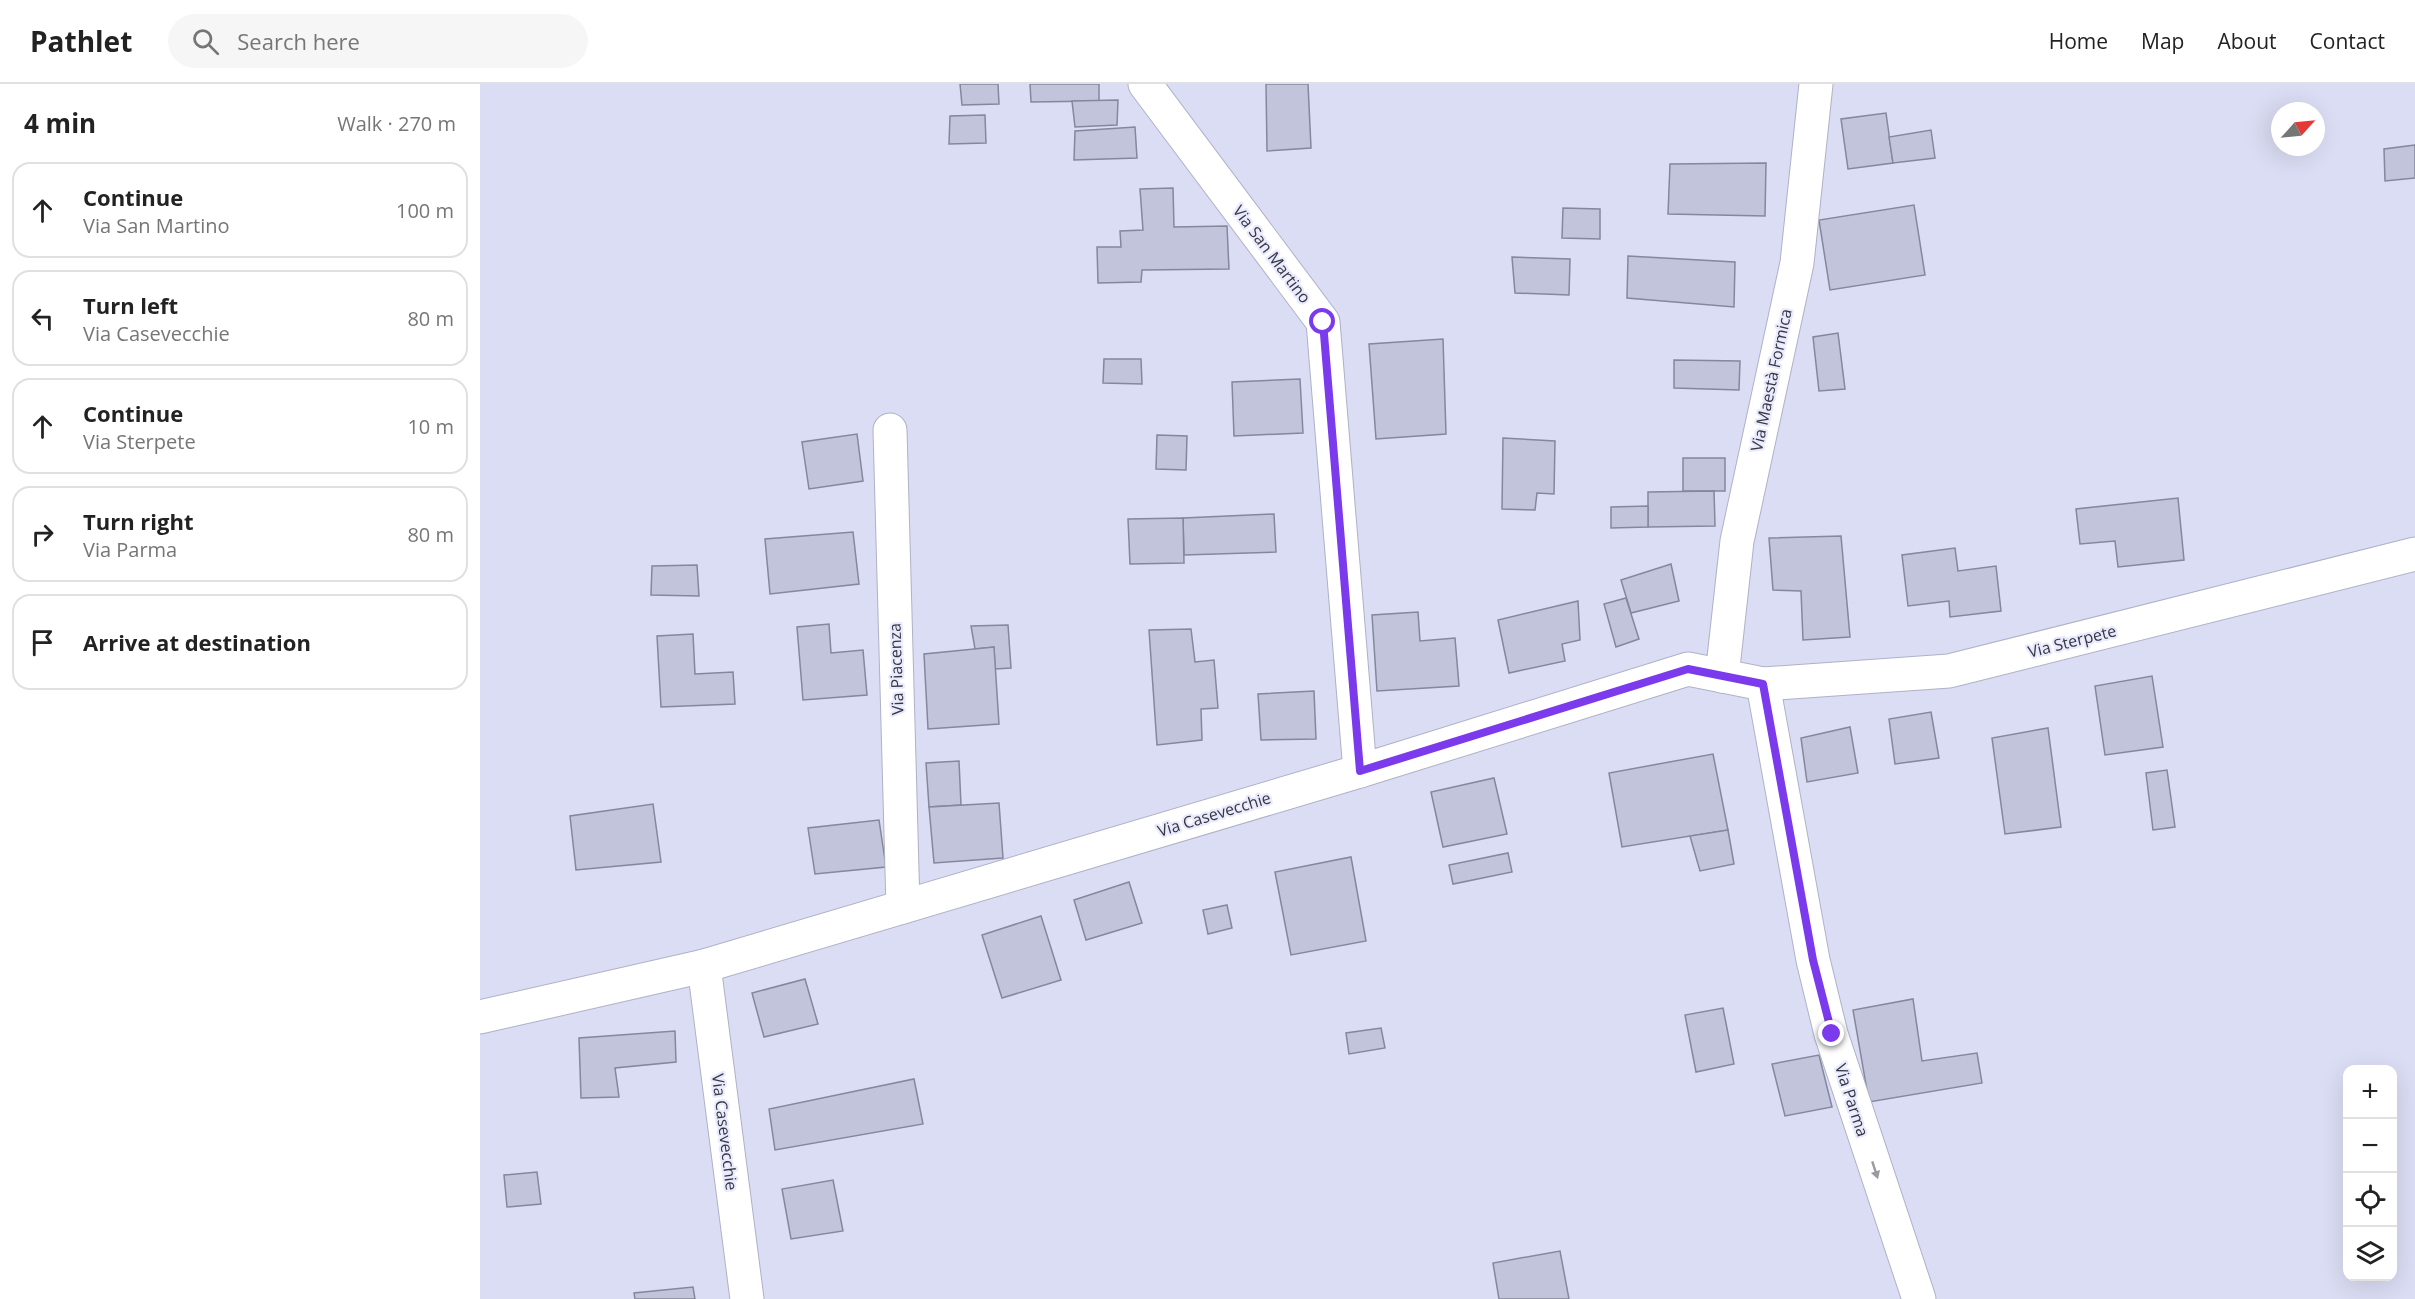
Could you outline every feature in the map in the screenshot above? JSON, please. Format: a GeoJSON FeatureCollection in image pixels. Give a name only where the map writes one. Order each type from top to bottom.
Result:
{"type":"FeatureCollection","features":[{"type":"Feature","properties":{"kind":"street","name":"Via San Martino"},"geometry":{"type":"LineString","coordinates":[[1145,84],[1323,322],[1360,771]]}},
{"type":"Feature","properties":{"kind":"street","name":"Via Maestà Formica"},"geometry":{"type":"LineString","coordinates":[[1722,676],[1737,541],[1797,263],[1816,84]]}},
{"type":"Feature","properties":{"kind":"street","name":"Via Piacenza"},"geometry":{"type":"LineString","coordinates":[[890,430],[903,907]]}},
{"type":"Feature","properties":{"kind":"street","name":"Via Sterpete"},"geometry":{"type":"LineString","coordinates":[[1722,676],[1763,684],[1949,671],[2415,554]]}},
{"type":"Feature","properties":{"kind":"street","name":"Via Casevecchie"},"geometry":{"type":"LineString","coordinates":[[480,1017],[704,966],[1360,771],[1688,669],[1722,676]]}},
{"type":"Feature","properties":{"kind":"street","name":"Via Parma"},"geometry":{"type":"LineString","coordinates":[[1763,684],[1813,960],[1829,1024],[1862,1133],[1919,1299]]}},
{"type":"Feature","properties":{"kind":"street","name":"Via Casevecchie"},"geometry":{"type":"LineString","coordinates":[[704,966],[747,1299]]}},
{"type":"Feature","properties":{"kind":"building"},"geometry":{"type":"Polygon","coordinates":[[[960,84],[998,84],[999,104],[962,105],[960,84]]]}},
{"type":"Feature","properties":{"kind":"building"},"geometry":{"type":"Polygon","coordinates":[[[1030,84],[1099,84],[1099,101],[1031,102],[1030,84]]]}},
{"type":"Feature","properties":{"kind":"building"},"geometry":{"type":"Polygon","coordinates":[[[1266,84],[1308,84],[1311,148],[1267,151],[1266,84]]]}},
{"type":"Feature","properties":{"kind":"building"},"geometry":{"type":"Polygon","coordinates":[[[1118,100],[1117,125],[1075,127],[1072,101],[1118,100]]]}},
{"type":"Feature","properties":{"kind":"building"},"geometry":{"type":"Polygon","coordinates":[[[1886,113],[1893,163],[1848,169],[1841,119],[1886,113]]]}},
{"type":"Feature","properties":{"kind":"building"},"geometry":{"type":"Polygon","coordinates":[[[985,115],[986,143],[949,144],[950,116],[985,115]]]}},
{"type":"Feature","properties":{"kind":"building"},"geometry":{"type":"Polygon","coordinates":[[[1135,127],[1137,158],[1074,160],[1075,131],[1135,127]]]}},
{"type":"Feature","properties":{"kind":"building"},"geometry":{"type":"Polygon","coordinates":[[[1931,130],[1935,158],[1893,163],[1889,137],[1931,130]]]}},
{"type":"Feature","properties":{"kind":"building"},"geometry":{"type":"Polygon","coordinates":[[[2415,145],[2415,178],[2385,181],[2384,149],[2415,145]]]}},
{"type":"Feature","properties":{"kind":"building"},"geometry":{"type":"Polygon","coordinates":[[[1766,163],[1765,216],[1668,214],[1670,164],[1766,163]]]}},
{"type":"Feature","properties":{"kind":"building"},"geometry":{"type":"Polygon","coordinates":[[[1173,188],[1174,227],[1227,226],[1229,269],[1142,270],[1141,282],[1098,283],[1097,247],[1121,247],[1120,231],[1143,230],[1140,189],[1173,188]]]}},
{"type":"Feature","properties":{"kind":"building"},"geometry":{"type":"Polygon","coordinates":[[[1914,205],[1925,275],[1830,290],[1819,220],[1914,205]]]}},
{"type":"Feature","properties":{"kind":"building"},"geometry":{"type":"Polygon","coordinates":[[[1563,208],[1600,209],[1600,239],[1562,238],[1563,208]]]}},
{"type":"Feature","properties":{"kind":"building"},"geometry":{"type":"Polygon","coordinates":[[[1628,256],[1735,262],[1734,307],[1627,298],[1628,256]]]}},
{"type":"Feature","properties":{"kind":"building"},"geometry":{"type":"Polygon","coordinates":[[[1512,257],[1570,259],[1569,295],[1515,293],[1512,257]]]}},
{"type":"Feature","properties":{"kind":"building"},"geometry":{"type":"Polygon","coordinates":[[[1838,333],[1845,389],[1819,391],[1813,337],[1838,333]]]}},
{"type":"Feature","properties":{"kind":"building"},"geometry":{"type":"Polygon","coordinates":[[[1443,339],[1446,434],[1376,439],[1369,344],[1443,339]]]}},
{"type":"Feature","properties":{"kind":"building"},"geometry":{"type":"Polygon","coordinates":[[[1104,359],[1141,359],[1142,384],[1103,383],[1104,359]]]}},
{"type":"Feature","properties":{"kind":"building"},"geometry":{"type":"Polygon","coordinates":[[[1674,360],[1740,361],[1739,390],[1674,388],[1674,360]]]}},
{"type":"Feature","properties":{"kind":"building"},"geometry":{"type":"Polygon","coordinates":[[[1300,379],[1303,433],[1234,436],[1232,382],[1300,379]]]}},
{"type":"Feature","properties":{"kind":"building"},"geometry":{"type":"Polygon","coordinates":[[[857,434],[863,481],[809,489],[802,442],[857,434]]]}},
{"type":"Feature","properties":{"kind":"building"},"geometry":{"type":"Polygon","coordinates":[[[1157,435],[1187,436],[1186,470],[1156,469],[1157,435]]]}},
{"type":"Feature","properties":{"kind":"building"},"geometry":{"type":"Polygon","coordinates":[[[1503,438],[1555,441],[1554,494],[1537,493],[1535,510],[1502,509],[1503,438]]]}},
{"type":"Feature","properties":{"kind":"building"},"geometry":{"type":"Polygon","coordinates":[[[1683,458],[1725,458],[1725,491],[1683,491],[1683,458]]]}},
{"type":"Feature","properties":{"kind":"building"},"geometry":{"type":"Polygon","coordinates":[[[1714,491],[1715,526],[1648,527],[1648,492],[1714,491]]]}},
{"type":"Feature","properties":{"kind":"building"},"geometry":{"type":"Polygon","coordinates":[[[2178,498],[2184,560],[2118,567],[2115,541],[2080,544],[2076,509],[2178,498]]]}},
{"type":"Feature","properties":{"kind":"building"},"geometry":{"type":"Polygon","coordinates":[[[1648,506],[1648,527],[1611,528],[1611,507],[1648,506]]]}},
{"type":"Feature","properties":{"kind":"building"},"geometry":{"type":"Polygon","coordinates":[[[1274,514],[1276,552],[1184,555],[1183,518],[1274,514]]]}},
{"type":"Feature","properties":{"kind":"building"},"geometry":{"type":"Polygon","coordinates":[[[1183,518],[1184,563],[1130,564],[1128,519],[1183,518]]]}},
{"type":"Feature","properties":{"kind":"building"},"geometry":{"type":"Polygon","coordinates":[[[853,532],[859,584],[770,594],[765,539],[853,532]]]}},
{"type":"Feature","properties":{"kind":"building"},"geometry":{"type":"Polygon","coordinates":[[[1841,536],[1850,637],[1803,640],[1801,591],[1773,590],[1769,538],[1841,536]]]}},
{"type":"Feature","properties":{"kind":"building"},"geometry":{"type":"Polygon","coordinates":[[[1955,548],[1958,571],[1996,566],[2001,611],[1950,617],[1949,601],[1908,606],[1902,555],[1955,548]]]}},
{"type":"Feature","properties":{"kind":"building"},"geometry":{"type":"Polygon","coordinates":[[[1671,564],[1679,601],[1631,613],[1621,580],[1671,564]]]}},
{"type":"Feature","properties":{"kind":"building"},"geometry":{"type":"Polygon","coordinates":[[[697,565],[699,596],[651,595],[652,566],[697,565]]]}},
{"type":"Feature","properties":{"kind":"building"},"geometry":{"type":"Polygon","coordinates":[[[1626,598],[1639,639],[1616,647],[1604,604],[1626,598]]]}},
{"type":"Feature","properties":{"kind":"building"},"geometry":{"type":"Polygon","coordinates":[[[1578,601],[1580,640],[1562,644],[1565,661],[1509,673],[1498,620],[1578,601]]]}},
{"type":"Feature","properties":{"kind":"building"},"geometry":{"type":"Polygon","coordinates":[[[1418,612],[1420,641],[1455,638],[1459,686],[1377,691],[1372,615],[1418,612]]]}},
{"type":"Feature","properties":{"kind":"building"},"geometry":{"type":"Polygon","coordinates":[[[829,624],[831,653],[863,650],[867,695],[803,700],[797,627],[829,624]]]}},
{"type":"Feature","properties":{"kind":"building"},"geometry":{"type":"Polygon","coordinates":[[[1008,625],[1011,668],[995,669],[994,647],[975,649],[971,626],[1008,625]]]}},
{"type":"Feature","properties":{"kind":"building"},"geometry":{"type":"Polygon","coordinates":[[[1191,629],[1195,662],[1214,660],[1218,708],[1201,709],[1202,740],[1157,745],[1149,630],[1191,629]]]}},
{"type":"Feature","properties":{"kind":"building"},"geometry":{"type":"Polygon","coordinates":[[[693,634],[695,674],[733,672],[735,704],[661,707],[657,636],[693,634]]]}},
{"type":"Feature","properties":{"kind":"building"},"geometry":{"type":"Polygon","coordinates":[[[994,647],[999,724],[928,729],[924,654],[994,647]]]}},
{"type":"Feature","properties":{"kind":"building"},"geometry":{"type":"Polygon","coordinates":[[[2152,676],[2163,747],[2105,755],[2095,686],[2152,676]]]}},
{"type":"Feature","properties":{"kind":"building"},"geometry":{"type":"Polygon","coordinates":[[[1314,691],[1316,739],[1261,740],[1258,694],[1314,691]]]}},
{"type":"Feature","properties":{"kind":"building"},"geometry":{"type":"Polygon","coordinates":[[[1931,712],[1939,758],[1895,764],[1889,719],[1931,712]]]}},
{"type":"Feature","properties":{"kind":"building"},"geometry":{"type":"Polygon","coordinates":[[[1850,727],[1858,773],[1807,782],[1801,738],[1850,727]]]}},
{"type":"Feature","properties":{"kind":"building"},"geometry":{"type":"Polygon","coordinates":[[[2048,728],[2061,827],[2005,834],[1992,738],[2048,728]]]}},
{"type":"Feature","properties":{"kind":"building"},"geometry":{"type":"Polygon","coordinates":[[[1713,754],[1728,830],[1622,847],[1609,773],[1713,754]]]}},
{"type":"Feature","properties":{"kind":"building"},"geometry":{"type":"Polygon","coordinates":[[[959,761],[961,805],[929,807],[926,763],[959,761]]]}},
{"type":"Feature","properties":{"kind":"building"},"geometry":{"type":"Polygon","coordinates":[[[2167,770],[2175,827],[2153,830],[2146,773],[2167,770]]]}},
{"type":"Feature","properties":{"kind":"building"},"geometry":{"type":"Polygon","coordinates":[[[1494,778],[1507,834],[1443,847],[1431,792],[1494,778]]]}},
{"type":"Feature","properties":{"kind":"building"},"geometry":{"type":"Polygon","coordinates":[[[999,803],[1003,858],[934,863],[929,807],[999,803]]]}},
{"type":"Feature","properties":{"kind":"building"},"geometry":{"type":"Polygon","coordinates":[[[653,804],[661,862],[576,870],[570,816],[653,804]]]}},
{"type":"Feature","properties":{"kind":"building"},"geometry":{"type":"Polygon","coordinates":[[[879,820],[886,867],[815,874],[808,828],[879,820]]]}},
{"type":"Feature","properties":{"kind":"building"},"geometry":{"type":"Polygon","coordinates":[[[1728,830],[1734,864],[1700,871],[1690,836],[1728,830]]]}},
{"type":"Feature","properties":{"kind":"building"},"geometry":{"type":"Polygon","coordinates":[[[1508,853],[1512,872],[1453,884],[1449,865],[1508,853]]]}},
{"type":"Feature","properties":{"kind":"building"},"geometry":{"type":"Polygon","coordinates":[[[1351,857],[1366,941],[1291,955],[1275,872],[1351,857]]]}},
{"type":"Feature","properties":{"kind":"building"},"geometry":{"type":"Polygon","coordinates":[[[1129,882],[1142,923],[1086,940],[1074,900],[1129,882]]]}},
{"type":"Feature","properties":{"kind":"building"},"geometry":{"type":"Polygon","coordinates":[[[1227,905],[1232,928],[1208,934],[1203,910],[1227,905]]]}},
{"type":"Feature","properties":{"kind":"building"},"geometry":{"type":"Polygon","coordinates":[[[1041,916],[1061,980],[1002,998],[982,935],[1041,916]]]}},
{"type":"Feature","properties":{"kind":"building"},"geometry":{"type":"Polygon","coordinates":[[[805,979],[818,1024],[764,1037],[752,993],[805,979]]]}},
{"type":"Feature","properties":{"kind":"building"},"geometry":{"type":"Polygon","coordinates":[[[1913,999],[1922,1061],[1977,1053],[1982,1083],[1869,1102],[1853,1010],[1913,999]]]}},
{"type":"Feature","properties":{"kind":"building"},"geometry":{"type":"Polygon","coordinates":[[[1723,1008],[1734,1064],[1696,1072],[1685,1015],[1723,1008]]]}},
{"type":"Feature","properties":{"kind":"building"},"geometry":{"type":"Polygon","coordinates":[[[1381,1028],[1385,1048],[1349,1054],[1346,1033],[1381,1028]]]}},
{"type":"Feature","properties":{"kind":"building"},"geometry":{"type":"Polygon","coordinates":[[[675,1031],[676,1062],[615,1068],[619,1097],[581,1098],[579,1038],[675,1031]]]}},
{"type":"Feature","properties":{"kind":"building"},"geometry":{"type":"Polygon","coordinates":[[[1819,1055],[1832,1107],[1785,1116],[1772,1064],[1819,1055]]]}},
{"type":"Feature","properties":{"kind":"building"},"geometry":{"type":"Polygon","coordinates":[[[914,1079],[923,1124],[775,1150],[769,1109],[914,1079]]]}},
{"type":"Feature","properties":{"kind":"building"},"geometry":{"type":"Polygon","coordinates":[[[537,1172],[541,1204],[507,1207],[504,1175],[537,1172]]]}},
{"type":"Feature","properties":{"kind":"building"},"geometry":{"type":"Polygon","coordinates":[[[833,1180],[843,1231],[791,1239],[782,1189],[833,1180]]]}},
{"type":"Feature","properties":{"kind":"building"},"geometry":{"type":"Polygon","coordinates":[[[1560,1251],[1569,1299],[1499,1299],[1493,1263],[1560,1251]]]}},
{"type":"Feature","properties":{"kind":"building"},"geometry":{"type":"Polygon","coordinates":[[[693,1287],[695,1299],[635,1299],[634,1293],[693,1287]]]}},
{"type":"Feature","properties":{"kind":"route"},"geometry":{"type":"LineString","coordinates":[[1323,322],[1360,771],[1688,669],[1763,684],[1813,960],[1832,1034]]}}]}
